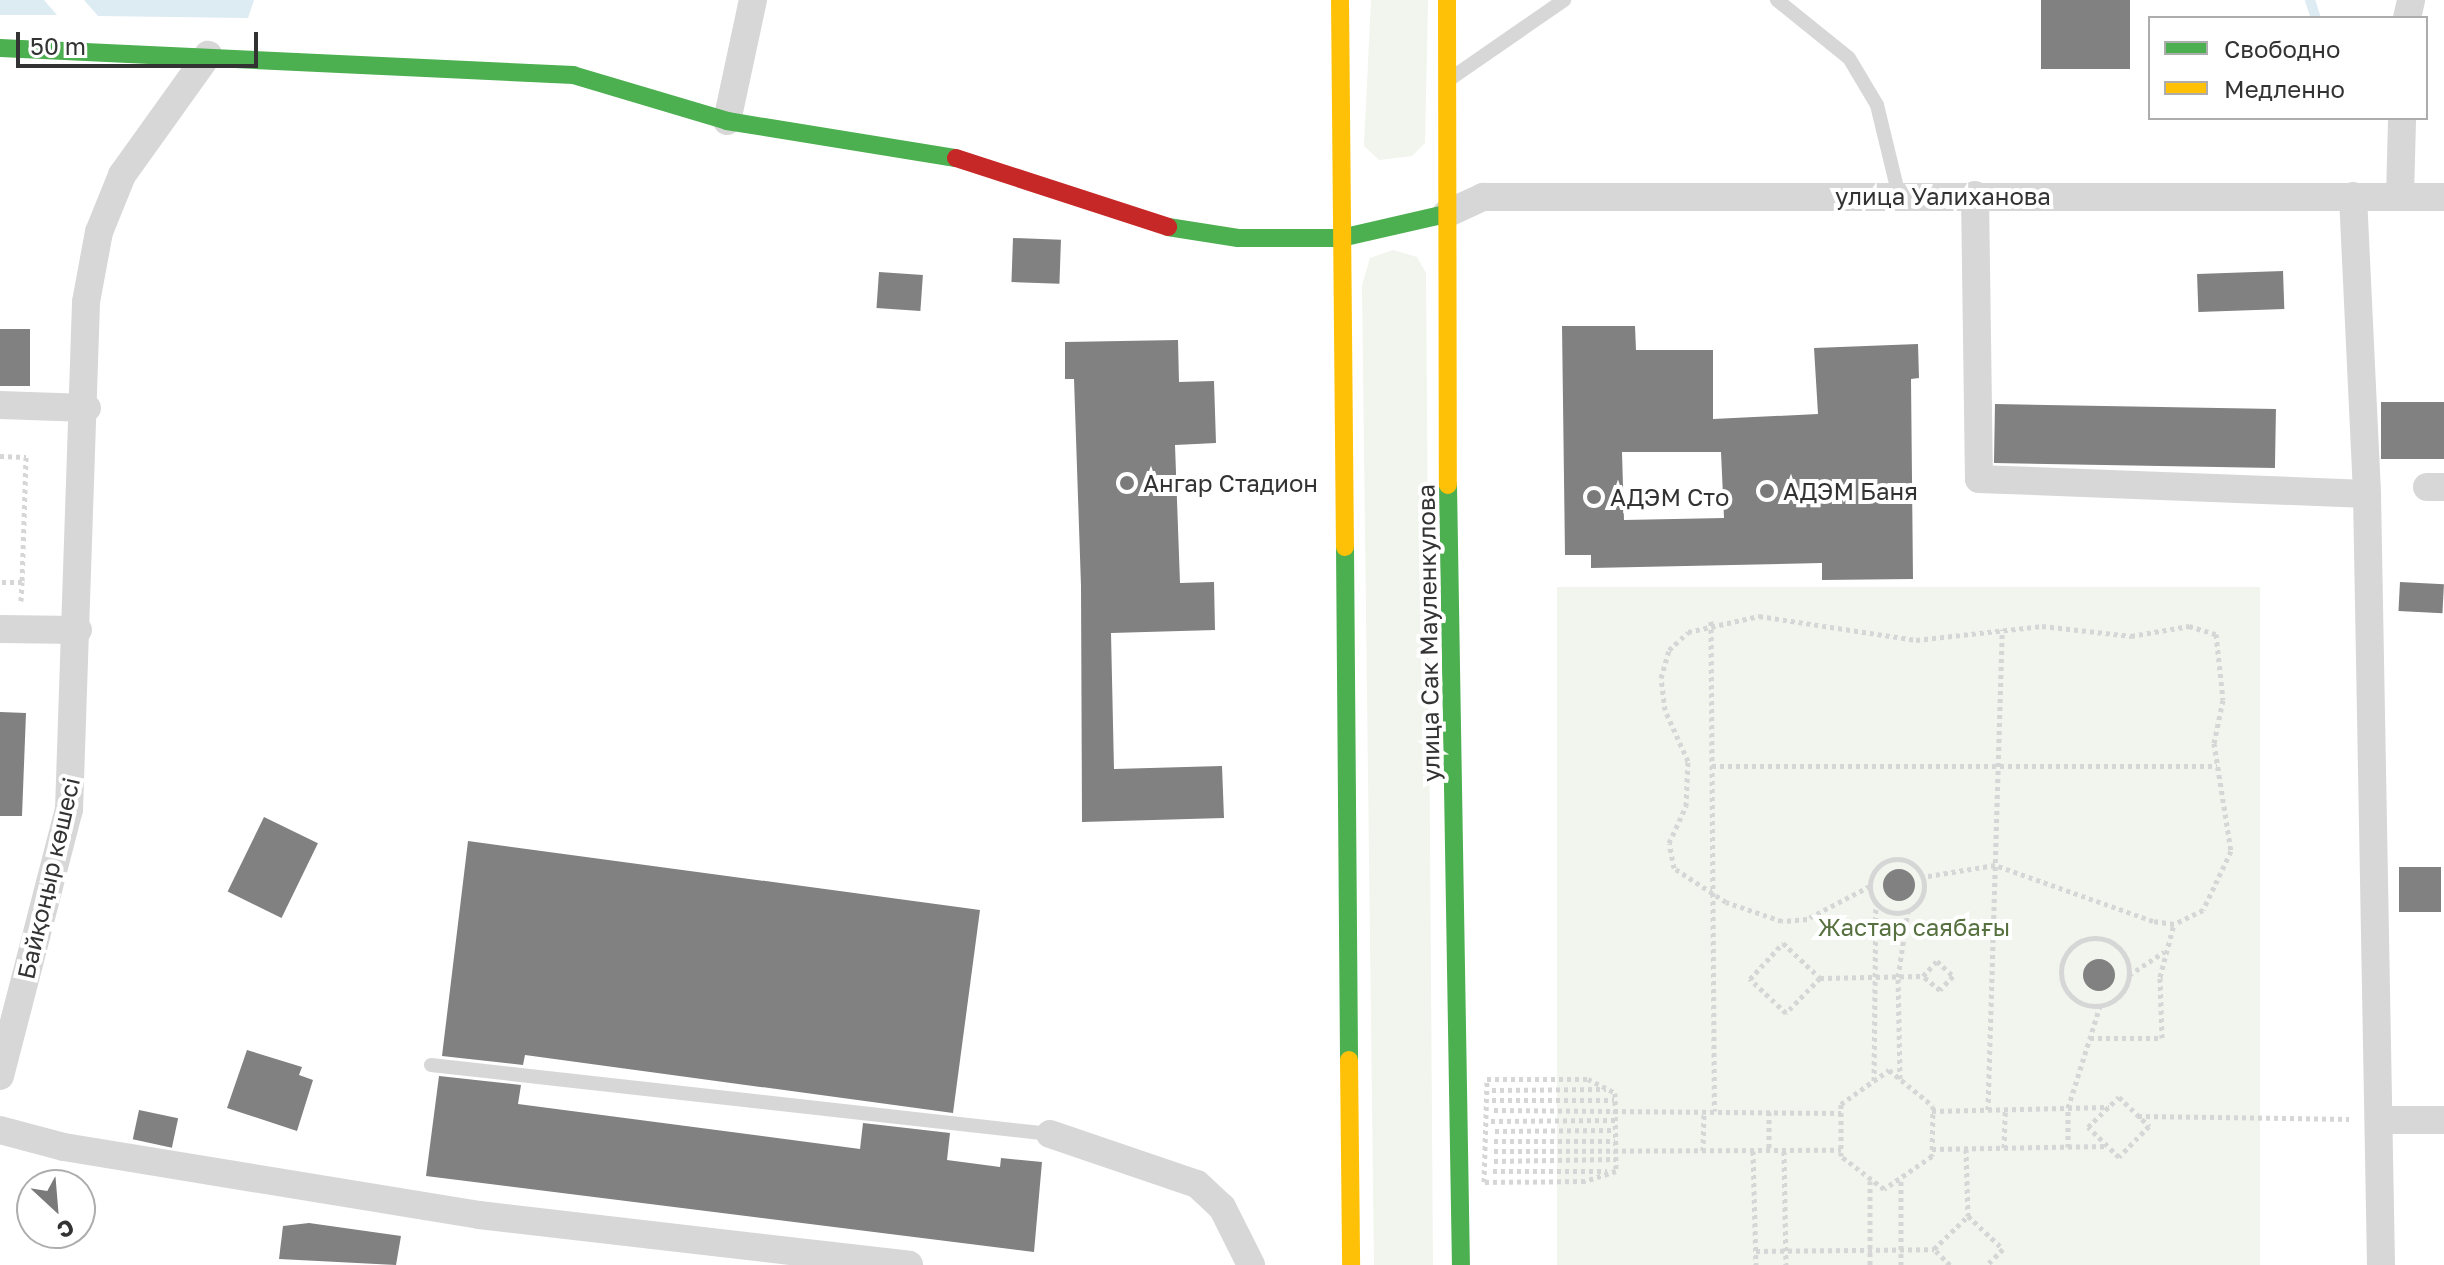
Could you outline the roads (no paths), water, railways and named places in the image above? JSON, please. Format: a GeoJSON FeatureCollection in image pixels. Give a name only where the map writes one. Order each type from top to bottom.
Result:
{"type":"FeatureCollection","features":[{"type":"Feature","properties":{"kind":"main road"},"geometry":{"type":"LineString","coordinates":[[1340,0],[1351,1265]]}},
{"type":"Feature","properties":{"kind":"main road","name":"улица Сак Мауленкулова"},"geometry":{"type":"LineString","coordinates":[[1447,0],[1446,214],[1461,1265]]}},
{"type":"Feature","properties":{"kind":"main road"},"geometry":{"type":"LineString","coordinates":[[0,48],[208,55],[573,75],[727,121],[981,162],[1166,227],[1238,238],[1341,238],[1446,214]]}},
{"type":"Feature","properties":{"kind":"street"},"geometry":{"type":"LineString","coordinates":[[727,121],[753,0]]}},
{"type":"Feature","properties":{"kind":"street","name":"Байқоңыр көшесі"},"geometry":{"type":"LineString","coordinates":[[0,1076],[69,810],[87,408],[86,302],[99,232],[122,175],[208,55]]}},
{"type":"Feature","properties":{"kind":"street"},"geometry":{"type":"LineString","coordinates":[[2400,197],[2402,120]]}},
{"type":"Feature","properties":{"kind":"street"},"geometry":{"type":"LineString","coordinates":[[1975,195],[1979,479],[2367,494]]}},
{"type":"Feature","properties":{"kind":"street"},"geometry":{"type":"LineString","coordinates":[[2353,196],[2367,494],[2381,1265]]}},
{"type":"Feature","properties":{"kind":"street","name":"улица Уалиханова"},"geometry":{"type":"LineString","coordinates":[[1446,214],[1483,197],[2444,197]]}},
{"type":"Feature","properties":{"kind":"street"},"geometry":{"type":"LineString","coordinates":[[0,405],[87,408]]}},
{"type":"Feature","properties":{"kind":"street"},"geometry":{"type":"LineString","coordinates":[[0,629],[78,630]]}},
{"type":"Feature","properties":{"kind":"street"},"geometry":{"type":"LineString","coordinates":[[2379,1120],[2444,1120]]}},
{"type":"Feature","properties":{"kind":"street"},"geometry":{"type":"LineString","coordinates":[[0,1130],[64,1147],[479,1215],[909,1265]]}},
{"type":"Feature","properties":{"kind":"street"},"geometry":{"type":"LineString","coordinates":[[1050,1134],[1197,1184],[1222,1207],[1251,1265]]}},
{"type":"Feature","properties":{"kind":"lane"},"geometry":{"type":"LineString","coordinates":[[1447,81],[1564,0]]}},
{"type":"Feature","properties":{"kind":"lane"},"geometry":{"type":"LineString","coordinates":[[1777,0],[1856,70],[1877,105],[1899,196]]}},
{"type":"Feature","properties":{"kind":"lane"},"geometry":{"type":"LineString","coordinates":[[431,1065],[1050,1134]]}},
{"type":"Feature","properties":{"kind":"waterway"},"geometry":{"type":"LineString","coordinates":[[2310,0],[2315,16]]}},
{"type":"Feature","properties":{"kind":"place","name":"Ангар Стадион"},"geometry":{"type":"Point","coordinates":[1127,483]}},
{"type":"Feature","properties":{"kind":"place","name":"АДЭМ Баня"},"geometry":{"type":"Point","coordinates":[1767,491]}},
{"type":"Feature","properties":{"kind":"place","name":"АДЭМ Сто"},"geometry":{"type":"Point","coordinates":[1594,497]}},
{"type":"Feature","properties":{"kind":"park label","name":"Жастар саябағы"},"geometry":{"type":"Point","coordinates":[1914,927]}}]}
